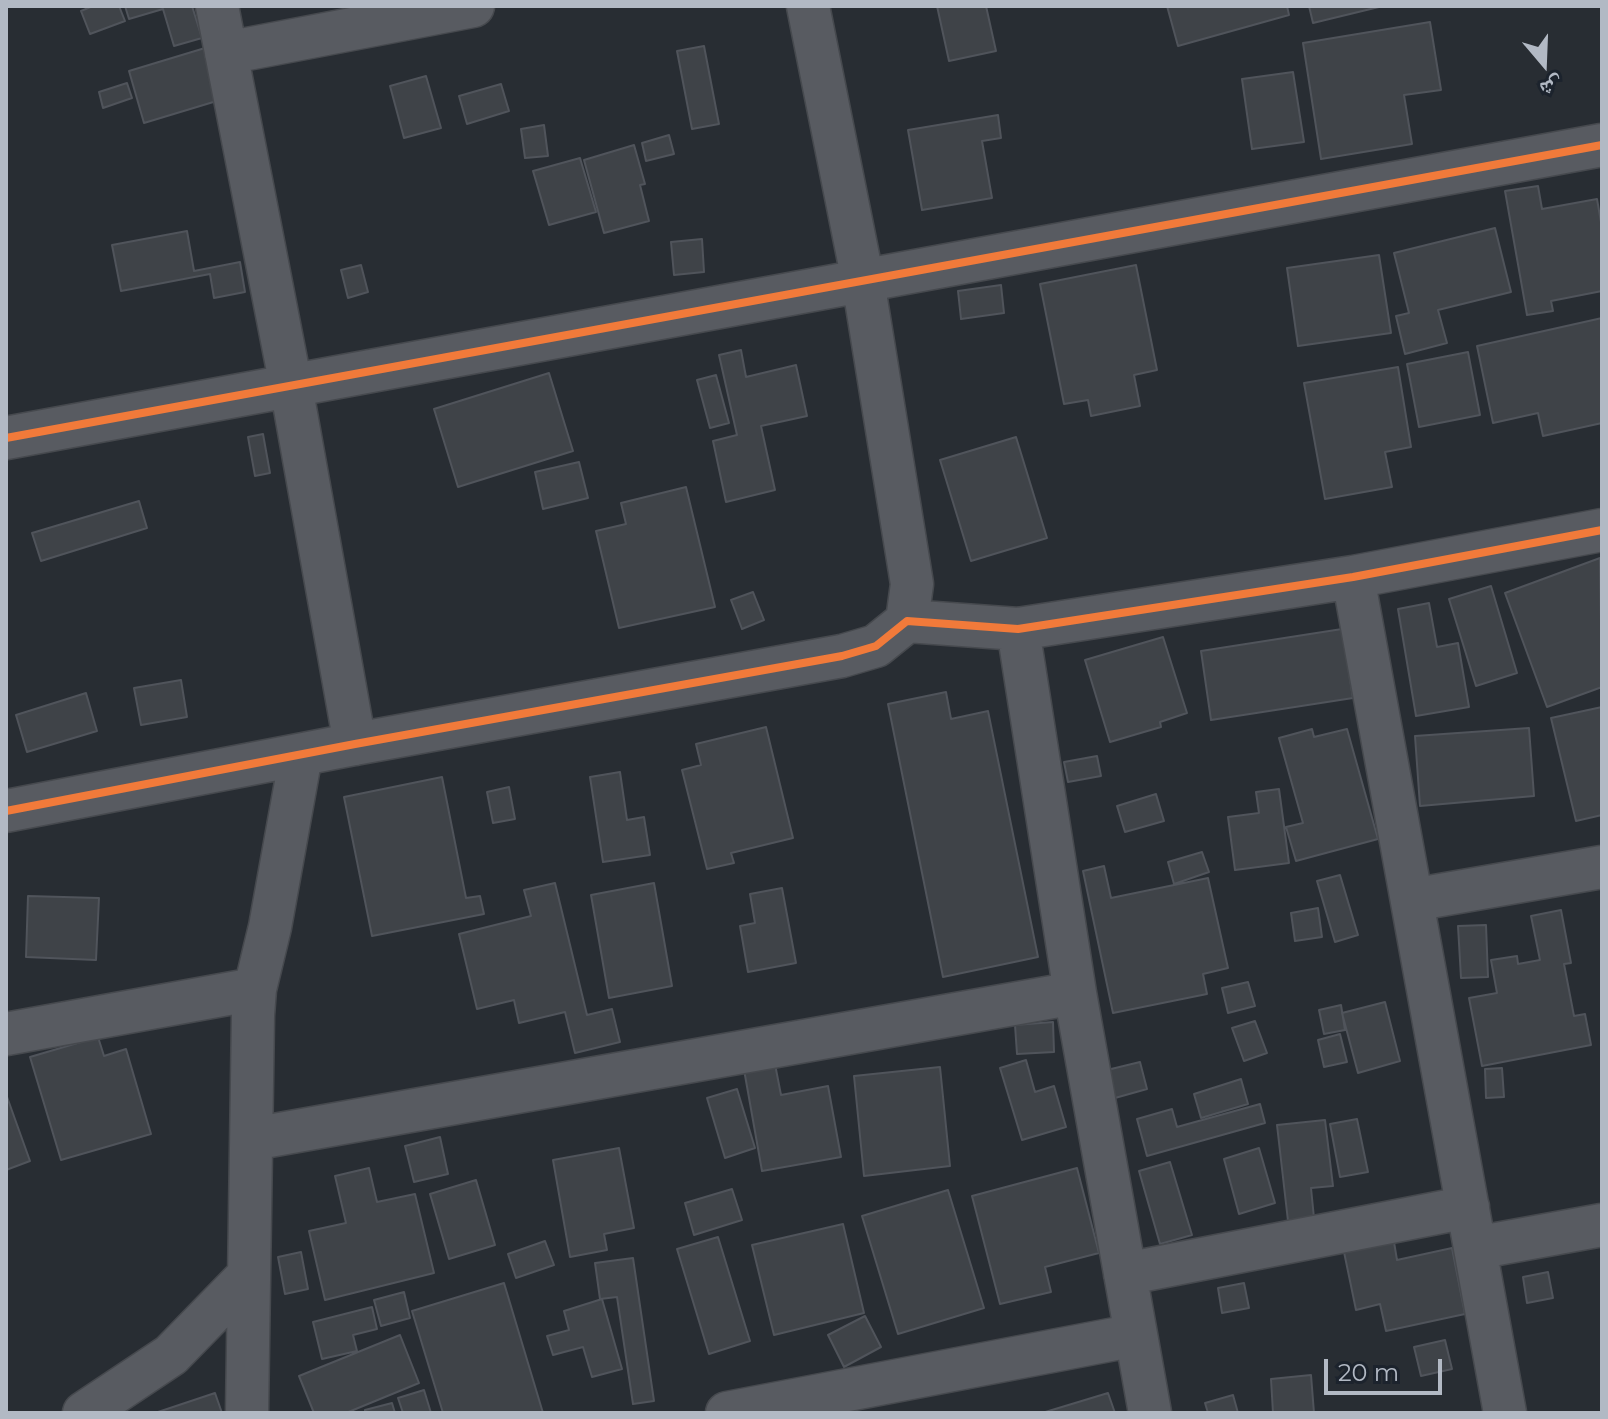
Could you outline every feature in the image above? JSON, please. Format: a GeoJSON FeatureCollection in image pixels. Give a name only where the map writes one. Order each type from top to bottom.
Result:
{"type":"FeatureCollection","features":[{"type":"Feature","properties":{"kind":"street"},"geometry":{"type":"LineString","coordinates":[[217,6],[291,386],[355,744]]}},
{"type":"Feature","properties":{"kind":"street"},"geometry":{"type":"LineString","coordinates":[[226,53],[473,6]]}},
{"type":"Feature","properties":{"kind":"street"},"geometry":{"type":"LineString","coordinates":[[808,6],[863,281],[912,584],[907,621]]}},
{"type":"Feature","properties":{"kind":"street"},"geometry":{"type":"LineString","coordinates":[[6,438],[1602,145]]}},
{"type":"Feature","properties":{"kind":"street"},"geometry":{"type":"LineString","coordinates":[[6,811],[842,656],[876,646],[907,621],[1018,629],[1353,577],[1602,530]]}},
{"type":"Feature","properties":{"kind":"street"},"geometry":{"type":"LineString","coordinates":[[1353,577],[1505,1413]]}},
{"type":"Feature","properties":{"kind":"street"},"geometry":{"type":"LineString","coordinates":[[1018,629],[1075,993],[1150,1413]]}},
{"type":"Feature","properties":{"kind":"street"},"geometry":{"type":"LineString","coordinates":[[247,1413],[255,989],[270,927],[301,755]]}},
{"type":"Feature","properties":{"kind":"street"},"geometry":{"type":"LineString","coordinates":[[1412,900],[1602,867]]}},
{"type":"Feature","properties":{"kind":"street"},"geometry":{"type":"LineString","coordinates":[[6,1034],[255,989]]}},
{"type":"Feature","properties":{"kind":"street"},"geometry":{"type":"LineString","coordinates":[[252,1139],[1075,993]]}},
{"type":"Feature","properties":{"kind":"street"},"geometry":{"type":"LineString","coordinates":[[1125,1274],[1468,1207]]}},
{"type":"Feature","properties":{"kind":"street"},"geometry":{"type":"LineString","coordinates":[[1475,1248],[1602,1225]]}},
{"type":"Feature","properties":{"kind":"street"},"geometry":{"type":"LineString","coordinates":[[84,1413],[171,1355],[249,1275]]}},
{"type":"Feature","properties":{"kind":"street"},"geometry":{"type":"LineString","coordinates":[[727,1413],[1136,1335]]}},
{"type":"Feature","properties":{"kind":"building"},"geometry":{"type":"Polygon","coordinates":[[[93,6],[119,6],[125,21],[90,34],[81,11],[93,6]]]}},
{"type":"Feature","properties":{"kind":"building"},"geometry":{"type":"Polygon","coordinates":[[[125,6],[192,6],[202,38],[174,46],[163,9],[129,19],[125,6]]]}},
{"type":"Feature","properties":{"kind":"building"},"geometry":{"type":"Polygon","coordinates":[[[937,6],[986,6],[996,51],[949,61],[937,6]]]}},
{"type":"Feature","properties":{"kind":"building"},"geometry":{"type":"Polygon","coordinates":[[[1167,6],[1287,6],[1289,15],[1178,46],[1167,6]]]}},
{"type":"Feature","properties":{"kind":"building"},"geometry":{"type":"Polygon","coordinates":[[[1309,6],[1383,6],[1313,23],[1309,6]]]}},
{"type":"Feature","properties":{"kind":"building"},"geometry":{"type":"Polygon","coordinates":[[[1430,22],[1441,90],[1404,95],[1412,144],[1321,159],[1303,43],[1430,22]]]}},
{"type":"Feature","properties":{"kind":"building"},"geometry":{"type":"Polygon","coordinates":[[[704,46],[719,124],[692,129],[677,51],[704,46]]]}},
{"type":"Feature","properties":{"kind":"building"},"geometry":{"type":"Polygon","coordinates":[[[205,48],[220,100],[144,123],[129,71],[205,48]]]}},
{"type":"Feature","properties":{"kind":"building"},"geometry":{"type":"Polygon","coordinates":[[[1293,72],[1304,142],[1252,149],[1242,79],[1293,72]]]}},
{"type":"Feature","properties":{"kind":"building"},"geometry":{"type":"Polygon","coordinates":[[[426,76],[441,128],[404,138],[390,86],[426,76]]]}},
{"type":"Feature","properties":{"kind":"building"},"geometry":{"type":"Polygon","coordinates":[[[127,83],[132,98],[103,108],[99,92],[127,83]]]}},
{"type":"Feature","properties":{"kind":"building"},"geometry":{"type":"Polygon","coordinates":[[[501,84],[509,111],[467,124],[459,96],[501,84]]]}},
{"type":"Feature","properties":{"kind":"building"},"geometry":{"type":"Polygon","coordinates":[[[998,115],[1001,138],[982,141],[992,198],[922,210],[908,130],[998,115]]]}},
{"type":"Feature","properties":{"kind":"building"},"geometry":{"type":"Polygon","coordinates":[[[544,125],[548,156],[525,158],[521,129],[544,125]]]}},
{"type":"Feature","properties":{"kind":"building"},"geometry":{"type":"Polygon","coordinates":[[[669,135],[674,154],[646,161],[642,143],[669,135]]]}},
{"type":"Feature","properties":{"kind":"building"},"geometry":{"type":"Polygon","coordinates":[[[634,145],[645,184],[640,185],[649,221],[604,233],[584,160],[634,145]]]}},
{"type":"Feature","properties":{"kind":"building"},"geometry":{"type":"Polygon","coordinates":[[[580,158],[596,212],[549,225],[533,171],[580,158]]]}},
{"type":"Feature","properties":{"kind":"building"},"geometry":{"type":"Polygon","coordinates":[[[1538,186],[1542,209],[1597,199],[1602,228],[1602,291],[1551,301],[1553,311],[1527,315],[1505,191],[1538,186]]]}},
{"type":"Feature","properties":{"kind":"building"},"geometry":{"type":"Polygon","coordinates":[[[1495,228],[1511,292],[1438,310],[1447,343],[1405,354],[1396,316],[1409,313],[1394,253],[1495,228]]]}},
{"type":"Feature","properties":{"kind":"building"},"geometry":{"type":"Polygon","coordinates":[[[187,231],[194,271],[240,262],[245,292],[214,298],[210,274],[121,291],[112,245],[187,231]]]}},
{"type":"Feature","properties":{"kind":"building"},"geometry":{"type":"Polygon","coordinates":[[[702,239],[704,272],[674,275],[671,242],[702,239]]]}},
{"type":"Feature","properties":{"kind":"building"},"geometry":{"type":"Polygon","coordinates":[[[1379,255],[1391,333],[1298,346],[1287,268],[1379,255]]]}},
{"type":"Feature","properties":{"kind":"building"},"geometry":{"type":"Polygon","coordinates":[[[361,265],[368,292],[348,298],[341,270],[361,265]]]}},
{"type":"Feature","properties":{"kind":"building"},"geometry":{"type":"Polygon","coordinates":[[[1136,265],[1157,370],[1134,375],[1140,406],[1091,416],[1088,400],[1064,404],[1040,284],[1136,265]]]}},
{"type":"Feature","properties":{"kind":"building"},"geometry":{"type":"Polygon","coordinates":[[[1001,285],[1004,313],[961,319],[958,291],[1001,285]]]}},
{"type":"Feature","properties":{"kind":"building"},"geometry":{"type":"Polygon","coordinates":[[[1602,318],[1602,423],[1543,436],[1538,413],[1493,423],[1477,346],[1602,318]]]}},
{"type":"Feature","properties":{"kind":"building"},"geometry":{"type":"Polygon","coordinates":[[[741,350],[746,377],[796,365],[807,416],[761,426],[775,490],[726,502],[713,441],[737,435],[719,355],[741,350]]]}},
{"type":"Feature","properties":{"kind":"building"},"geometry":{"type":"Polygon","coordinates":[[[1468,352],[1480,415],[1419,427],[1407,364],[1468,352]]]}},
{"type":"Feature","properties":{"kind":"building"},"geometry":{"type":"Polygon","coordinates":[[[1398,367],[1411,447],[1385,452],[1392,487],[1325,499],[1304,383],[1398,367]]]}},
{"type":"Feature","properties":{"kind":"building"},"geometry":{"type":"Polygon","coordinates":[[[549,373],[573,451],[458,487],[434,409],[549,373]]]}},
{"type":"Feature","properties":{"kind":"building"},"geometry":{"type":"Polygon","coordinates":[[[716,375],[729,423],[710,428],[697,380],[716,375]]]}},
{"type":"Feature","properties":{"kind":"building"},"geometry":{"type":"Polygon","coordinates":[[[263,434],[270,473],[255,476],[248,437],[263,434]]]}},
{"type":"Feature","properties":{"kind":"building"},"geometry":{"type":"Polygon","coordinates":[[[1016,437],[1047,538],[971,561],[940,460],[1016,437]]]}},
{"type":"Feature","properties":{"kind":"building"},"geometry":{"type":"Polygon","coordinates":[[[579,462],[588,498],[543,509],[535,472],[579,462]]]}},
{"type":"Feature","properties":{"kind":"building"},"geometry":{"type":"Polygon","coordinates":[[[686,487],[715,607],[619,628],[596,531],[626,524],[621,503],[686,487]]]}},
{"type":"Feature","properties":{"kind":"building"},"geometry":{"type":"Polygon","coordinates":[[[139,501],[147,528],[41,561],[32,533],[139,501]]]}},
{"type":"Feature","properties":{"kind":"building"},"geometry":{"type":"Polygon","coordinates":[[[1600,558],[1602,687],[1547,707],[1505,593],[1600,558]]]}},
{"type":"Feature","properties":{"kind":"building"},"geometry":{"type":"Polygon","coordinates":[[[1491,586],[1517,673],[1476,686],[1449,599],[1491,586]]]}},
{"type":"Feature","properties":{"kind":"building"},"geometry":{"type":"Polygon","coordinates":[[[753,592],[764,620],[742,629],[731,600],[753,592]]]}},
{"type":"Feature","properties":{"kind":"building"},"geometry":{"type":"Polygon","coordinates":[[[1429,603],[1437,647],[1458,643],[1469,707],[1416,716],[1398,609],[1429,603]]]}},
{"type":"Feature","properties":{"kind":"building"},"geometry":{"type":"Polygon","coordinates":[[[1342,629],[1353,698],[1211,720],[1201,651],[1342,629]]]}},
{"type":"Feature","properties":{"kind":"building"},"geometry":{"type":"Polygon","coordinates":[[[1163,637],[1187,713],[1160,722],[1161,727],[1110,742],[1085,660],[1163,637]]]}},
{"type":"Feature","properties":{"kind":"building"},"geometry":{"type":"Polygon","coordinates":[[[181,680],[187,717],[141,725],[134,688],[181,680]]]}},
{"type":"Feature","properties":{"kind":"building"},"geometry":{"type":"Polygon","coordinates":[[[946,692],[951,719],[988,711],[1038,957],[943,977],[888,704],[946,692]]]}},
{"type":"Feature","properties":{"kind":"building"},"geometry":{"type":"Polygon","coordinates":[[[86,693],[97,731],[27,752],[16,715],[86,693]]]}},
{"type":"Feature","properties":{"kind":"building"},"geometry":{"type":"Polygon","coordinates":[[[1602,707],[1602,815],[1576,821],[1551,718],[1602,707]]]}},
{"type":"Feature","properties":{"kind":"building"},"geometry":{"type":"Polygon","coordinates":[[[766,727],[793,838],[731,853],[734,863],[707,869],[682,770],[701,765],[696,744],[766,727]]]}},
{"type":"Feature","properties":{"kind":"building"},"geometry":{"type":"Polygon","coordinates":[[[1529,728],[1534,796],[1420,806],[1415,736],[1529,728]]]}},
{"type":"Feature","properties":{"kind":"building"},"geometry":{"type":"Polygon","coordinates":[[[1312,729],[1314,737],[1347,729],[1378,839],[1296,861],[1286,827],[1303,823],[1279,738],[1312,729]]]}},
{"type":"Feature","properties":{"kind":"building"},"geometry":{"type":"Polygon","coordinates":[[[1097,756],[1101,776],[1068,782],[1064,762],[1097,756]]]}},
{"type":"Feature","properties":{"kind":"building"},"geometry":{"type":"Polygon","coordinates":[[[620,772],[627,820],[644,817],[650,855],[603,862],[590,777],[620,772]]]}},
{"type":"Feature","properties":{"kind":"building"},"geometry":{"type":"Polygon","coordinates":[[[442,777],[466,898],[480,896],[484,914],[372,936],[344,797],[442,777]]]}},
{"type":"Feature","properties":{"kind":"building"},"geometry":{"type":"Polygon","coordinates":[[[509,787],[515,819],[493,823],[487,792],[509,787]]]}},
{"type":"Feature","properties":{"kind":"building"},"geometry":{"type":"Polygon","coordinates":[[[1279,789],[1289,863],[1235,870],[1228,817],[1259,813],[1256,792],[1279,789]]]}},
{"type":"Feature","properties":{"kind":"building"},"geometry":{"type":"Polygon","coordinates":[[[1156,794],[1164,821],[1125,832],[1117,806],[1156,794]]]}},
{"type":"Feature","properties":{"kind":"building"},"geometry":{"type":"Polygon","coordinates":[[[1202,852],[1209,872],[1174,884],[1168,862],[1202,852]]]}},
{"type":"Feature","properties":{"kind":"building"},"geometry":{"type":"Polygon","coordinates":[[[1104,866],[1111,898],[1208,878],[1228,968],[1203,974],[1207,994],[1113,1013],[1083,871],[1104,866]]]}},
{"type":"Feature","properties":{"kind":"building"},"geometry":{"type":"Polygon","coordinates":[[[1340,875],[1358,935],[1335,942],[1317,881],[1340,875]]]}},
{"type":"Feature","properties":{"kind":"building"},"geometry":{"type":"Polygon","coordinates":[[[555,883],[587,1015],[612,1009],[620,1042],[575,1053],[565,1012],[519,1023],[514,1000],[477,1009],[459,934],[531,916],[524,890],[555,883]]]}},
{"type":"Feature","properties":{"kind":"building"},"geometry":{"type":"Polygon","coordinates":[[[654,883],[672,986],[609,998],[591,895],[654,883]]]}},
{"type":"Feature","properties":{"kind":"building"},"geometry":{"type":"Polygon","coordinates":[[[782,888],[796,963],[748,972],[740,926],[755,923],[750,894],[782,888]]]}},
{"type":"Feature","properties":{"kind":"building"},"geometry":{"type":"Polygon","coordinates":[[[28,896],[99,898],[96,960],[26,957],[28,896]]]}},
{"type":"Feature","properties":{"kind":"building"},"geometry":{"type":"Polygon","coordinates":[[[1318,908],[1322,937],[1295,941],[1291,913],[1318,908]]]}},
{"type":"Feature","properties":{"kind":"building"},"geometry":{"type":"Polygon","coordinates":[[[1561,910],[1571,963],[1564,964],[1574,1016],[1585,1014],[1591,1045],[1482,1066],[1469,998],[1497,993],[1491,960],[1517,956],[1518,964],[1540,960],[1531,916],[1561,910]]]}},
{"type":"Feature","properties":{"kind":"building"},"geometry":{"type":"Polygon","coordinates":[[[1486,925],[1488,977],[1461,978],[1458,926],[1486,925]]]}},
{"type":"Feature","properties":{"kind":"building"},"geometry":{"type":"Polygon","coordinates":[[[1248,982],[1255,1006],[1228,1013],[1222,988],[1248,982]]]}},
{"type":"Feature","properties":{"kind":"building"},"geometry":{"type":"Polygon","coordinates":[[[1385,1002],[1400,1061],[1358,1073],[1342,1013],[1385,1002]]]}},
{"type":"Feature","properties":{"kind":"building"},"geometry":{"type":"Polygon","coordinates":[[[1341,1005],[1345,1030],[1324,1034],[1319,1010],[1341,1005]]]}},
{"type":"Feature","properties":{"kind":"building"},"geometry":{"type":"Polygon","coordinates":[[[1255,1021],[1267,1053],[1244,1061],[1232,1028],[1255,1021]]]}},
{"type":"Feature","properties":{"kind":"building"},"geometry":{"type":"Polygon","coordinates":[[[1053,1022],[1054,1052],[1017,1054],[1015,1025],[1053,1022]]]}},
{"type":"Feature","properties":{"kind":"building"},"geometry":{"type":"Polygon","coordinates":[[[1340,1034],[1347,1062],[1324,1067],[1318,1040],[1340,1034]]]}},
{"type":"Feature","properties":{"kind":"building"},"geometry":{"type":"Polygon","coordinates":[[[98,1037],[104,1056],[126,1049],[151,1134],[61,1160],[30,1057],[98,1037]]]}},
{"type":"Feature","properties":{"kind":"building"},"geometry":{"type":"Polygon","coordinates":[[[774,1059],[781,1095],[828,1086],[841,1157],[762,1171],[743,1064],[774,1059]]]}},
{"type":"Feature","properties":{"kind":"building"},"geometry":{"type":"Polygon","coordinates":[[[1026,1060],[1035,1092],[1054,1086],[1066,1127],[1022,1140],[1000,1068],[1026,1060]]]}},
{"type":"Feature","properties":{"kind":"building"},"geometry":{"type":"Polygon","coordinates":[[[1140,1062],[1147,1089],[1115,1098],[1107,1070],[1140,1062]]]}},
{"type":"Feature","properties":{"kind":"building"},"geometry":{"type":"Polygon","coordinates":[[[940,1067],[950,1166],[864,1176],[854,1076],[940,1067]]]}},
{"type":"Feature","properties":{"kind":"building"},"geometry":{"type":"Polygon","coordinates":[[[1502,1068],[1504,1097],[1486,1098],[1485,1069],[1502,1068]]]}},
{"type":"Feature","properties":{"kind":"building"},"geometry":{"type":"Polygon","coordinates":[[[1241,1079],[1248,1104],[1201,1118],[1194,1094],[1241,1079]]]}},
{"type":"Feature","properties":{"kind":"building"},"geometry":{"type":"Polygon","coordinates":[[[737,1089],[755,1148],[725,1158],[707,1098],[737,1089]]]}},
{"type":"Feature","properties":{"kind":"building"},"geometry":{"type":"Polygon","coordinates":[[[6,1094],[30,1161],[6,1170],[6,1094]]]}},
{"type":"Feature","properties":{"kind":"building"},"geometry":{"type":"Polygon","coordinates":[[[1260,1104],[1265,1123],[1147,1156],[1137,1119],[1172,1109],[1177,1127],[1260,1104]]]}},
{"type":"Feature","properties":{"kind":"building"},"geometry":{"type":"Polygon","coordinates":[[[1357,1119],[1368,1172],[1340,1177],[1330,1124],[1357,1119]]]}},
{"type":"Feature","properties":{"kind":"building"},"geometry":{"type":"Polygon","coordinates":[[[1325,1120],[1333,1186],[1311,1188],[1314,1218],[1288,1221],[1277,1125],[1325,1120]]]}},
{"type":"Feature","properties":{"kind":"building"},"geometry":{"type":"Polygon","coordinates":[[[440,1137],[448,1174],[414,1182],[405,1146],[440,1137]]]}},
{"type":"Feature","properties":{"kind":"building"},"geometry":{"type":"Polygon","coordinates":[[[619,1148],[634,1228],[604,1234],[607,1250],[570,1257],[553,1160],[619,1148]]]}},
{"type":"Feature","properties":{"kind":"building"},"geometry":{"type":"Polygon","coordinates":[[[1259,1148],[1275,1203],[1239,1214],[1224,1159],[1259,1148]]]}},
{"type":"Feature","properties":{"kind":"building"},"geometry":{"type":"Polygon","coordinates":[[[1170,1162],[1192,1235],[1160,1244],[1139,1171],[1170,1162]]]}},
{"type":"Feature","properties":{"kind":"building"},"geometry":{"type":"Polygon","coordinates":[[[369,1168],[377,1202],[415,1194],[434,1273],[325,1300],[309,1231],[346,1223],[335,1176],[369,1168]]]}},
{"type":"Feature","properties":{"kind":"building"},"geometry":{"type":"Polygon","coordinates":[[[1077,1168],[1099,1253],[1045,1267],[1051,1292],[1000,1304],[972,1196],[1077,1168]]]}},
{"type":"Feature","properties":{"kind":"building"},"geometry":{"type":"Polygon","coordinates":[[[476,1180],[495,1245],[449,1259],[430,1194],[476,1180]]]}},
{"type":"Feature","properties":{"kind":"building"},"geometry":{"type":"Polygon","coordinates":[[[732,1189],[742,1220],[694,1235],[685,1203],[732,1189]]]}},
{"type":"Feature","properties":{"kind":"building"},"geometry":{"type":"Polygon","coordinates":[[[948,1190],[984,1308],[898,1334],[862,1216],[948,1190]]]}},
{"type":"Feature","properties":{"kind":"building"},"geometry":{"type":"Polygon","coordinates":[[[843,1224],[864,1313],[774,1335],[752,1245],[843,1224]]]}},
{"type":"Feature","properties":{"kind":"building"},"geometry":{"type":"Polygon","coordinates":[[[718,1237],[750,1341],[709,1354],[677,1249],[718,1237]]]}},
{"type":"Feature","properties":{"kind":"building"},"geometry":{"type":"Polygon","coordinates":[[[545,1241],[554,1265],[516,1278],[508,1254],[545,1241]]]}},
{"type":"Feature","properties":{"kind":"building"},"geometry":{"type":"Polygon","coordinates":[[[1394,1242],[1397,1260],[1452,1248],[1465,1314],[1386,1331],[1380,1304],[1356,1310],[1344,1252],[1394,1242]]]}},
{"type":"Feature","properties":{"kind":"building"},"geometry":{"type":"Polygon","coordinates":[[[301,1252],[308,1289],[285,1294],[278,1257],[301,1252]]]}},
{"type":"Feature","properties":{"kind":"building"},"geometry":{"type":"Polygon","coordinates":[[[633,1258],[654,1401],[633,1404],[617,1297],[600,1299],[595,1263],[633,1258]]]}},
{"type":"Feature","properties":{"kind":"building"},"geometry":{"type":"Polygon","coordinates":[[[1548,1272],[1553,1298],[1527,1303],[1523,1277],[1548,1272]]]}},
{"type":"Feature","properties":{"kind":"building"},"geometry":{"type":"Polygon","coordinates":[[[504,1283],[543,1413],[443,1413],[412,1311],[504,1283]]]}},
{"type":"Feature","properties":{"kind":"building"},"geometry":{"type":"Polygon","coordinates":[[[1244,1283],[1249,1308],[1222,1313],[1218,1288],[1244,1283]]]}},
{"type":"Feature","properties":{"kind":"building"},"geometry":{"type":"Polygon","coordinates":[[[404,1292],[410,1318],[381,1326],[374,1300],[404,1292]]]}},
{"type":"Feature","properties":{"kind":"building"},"geometry":{"type":"Polygon","coordinates":[[[602,1299],[622,1369],[592,1377],[583,1347],[553,1355],[547,1336],[569,1330],[564,1311],[602,1299]]]}},
{"type":"Feature","properties":{"kind":"building"},"geometry":{"type":"Polygon","coordinates":[[[372,1307],[377,1329],[353,1335],[357,1351],[322,1359],[313,1322],[372,1307]]]}},
{"type":"Feature","properties":{"kind":"building"},"geometry":{"type":"Polygon","coordinates":[[[865,1316],[881,1347],[844,1367],[828,1335],[865,1316]]]}},
{"type":"Feature","properties":{"kind":"building"},"geometry":{"type":"Polygon","coordinates":[[[400,1335],[419,1383],[346,1413],[314,1413],[299,1376],[400,1335]]]}},
{"type":"Feature","properties":{"kind":"building"},"geometry":{"type":"Polygon","coordinates":[[[1445,1340],[1452,1369],[1421,1376],[1414,1347],[1445,1340]]]}},
{"type":"Feature","properties":{"kind":"building"},"geometry":{"type":"Polygon","coordinates":[[[1311,1375],[1314,1413],[1273,1413],[1271,1379],[1311,1375]]]}},
{"type":"Feature","properties":{"kind":"building"},"geometry":{"type":"Polygon","coordinates":[[[424,1390],[431,1413],[403,1413],[398,1398],[424,1390]]]}},
{"type":"Feature","properties":{"kind":"building"},"geometry":{"type":"Polygon","coordinates":[[[215,1393],[222,1413],[155,1413],[215,1393]]]}},
{"type":"Feature","properties":{"kind":"building"},"geometry":{"type":"Polygon","coordinates":[[[1108,1393],[1115,1413],[1042,1413],[1108,1393]]]}},
{"type":"Feature","properties":{"kind":"building"},"geometry":{"type":"Polygon","coordinates":[[[1233,1395],[1238,1413],[1208,1413],[1205,1403],[1233,1395]]]}},
{"type":"Feature","properties":{"kind":"building"},"geometry":{"type":"Polygon","coordinates":[[[392,1403],[395,1413],[365,1413],[365,1410],[392,1403]]]}},
{"type":"Feature","properties":{"kind":"cycle path"},"geometry":{"type":"LineString","coordinates":[[6,438],[1602,145]]}},
{"type":"Feature","properties":{"kind":"cycle path"},"geometry":{"type":"LineString","coordinates":[[6,811],[842,656],[876,646],[907,621],[1018,629],[1353,577],[1602,530]]}}]}
